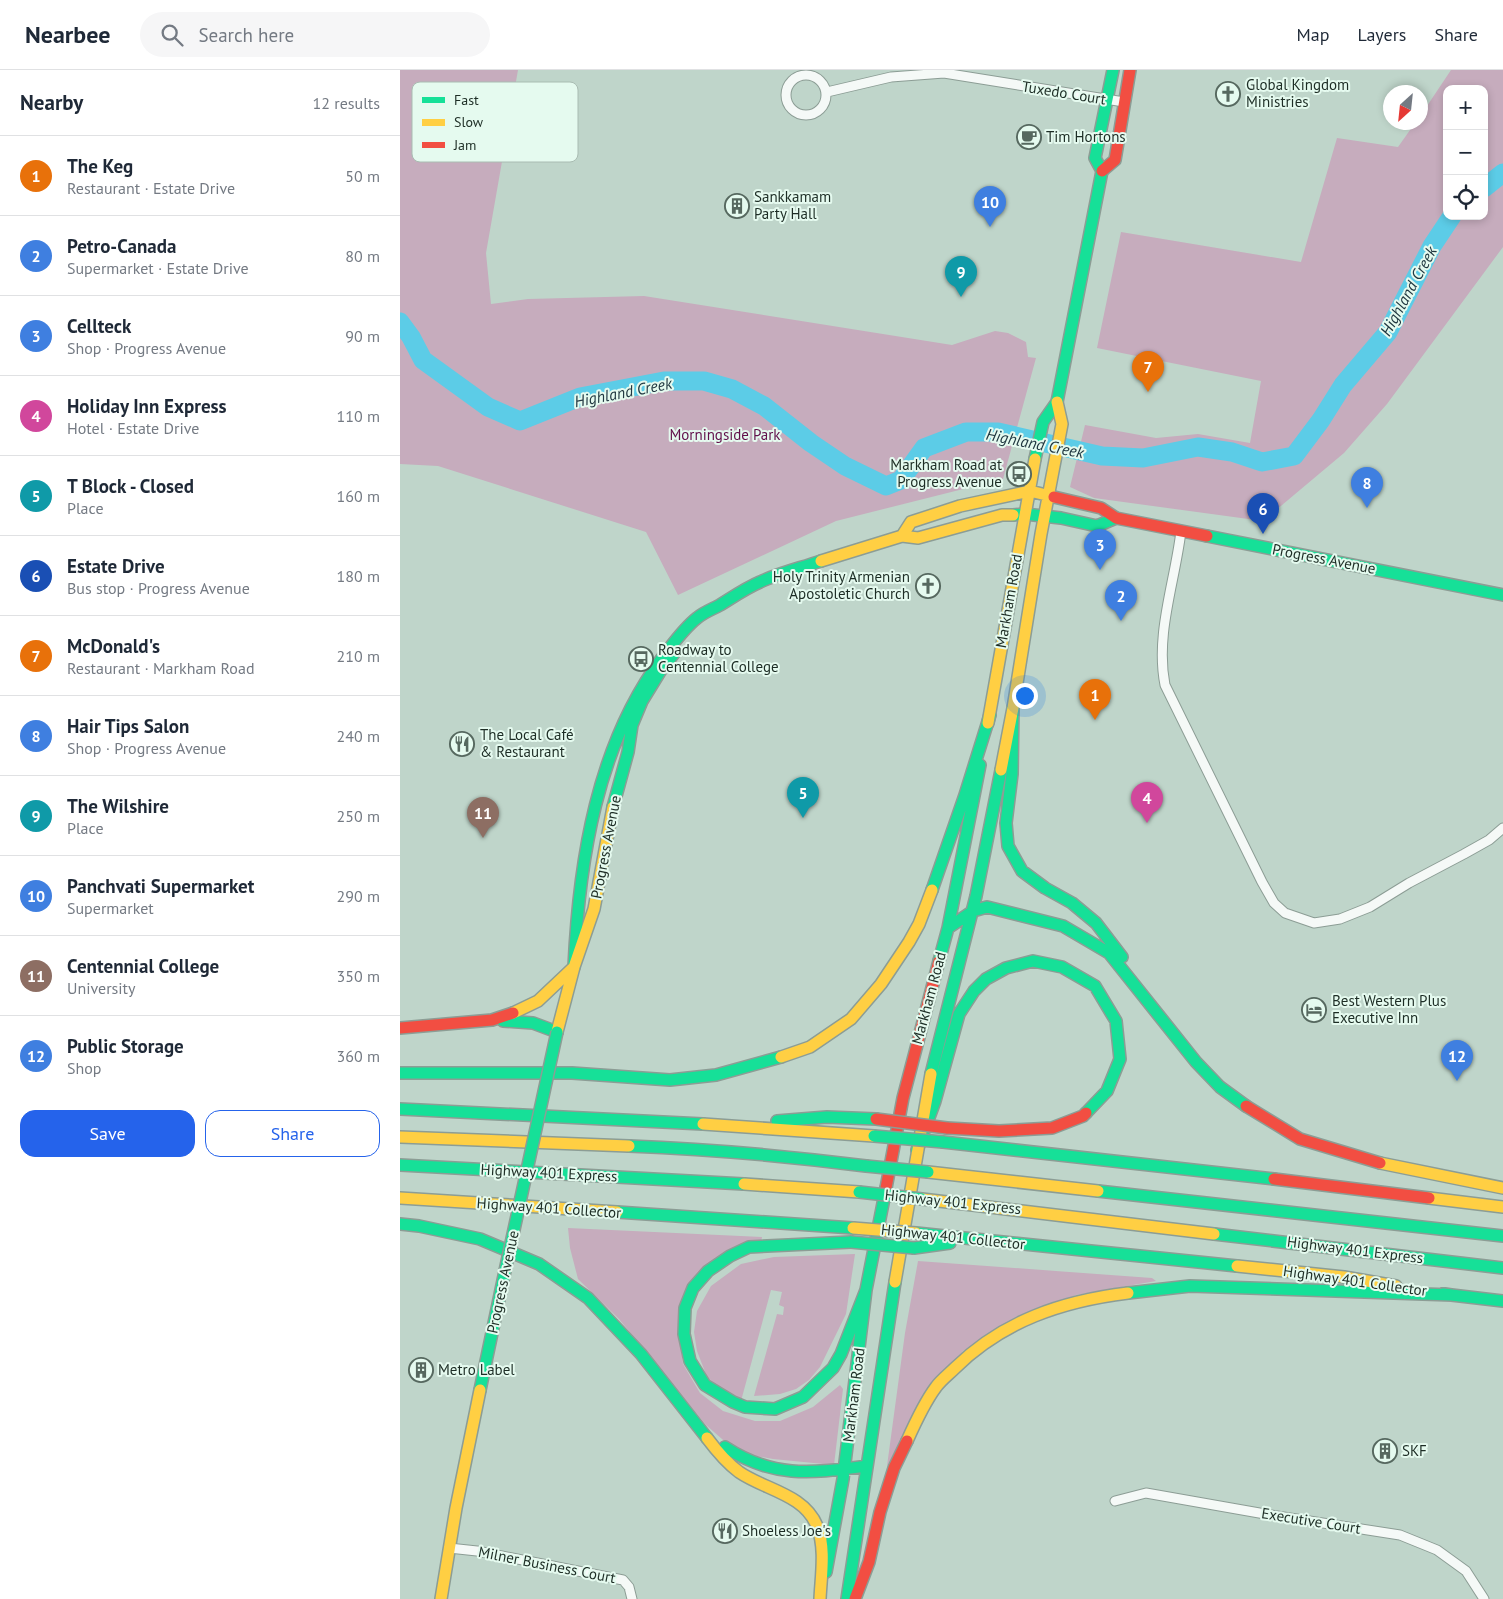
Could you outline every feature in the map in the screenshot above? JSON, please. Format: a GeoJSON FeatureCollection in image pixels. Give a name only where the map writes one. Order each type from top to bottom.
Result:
{"type":"FeatureCollection","features":[{"type":"Feature","properties":{"kind":"main road","name":"Markham Road"},"geometry":{"type":"LineString","coordinates":[[1102,171],[1095,158],[1113,70]]}},
{"type":"Feature","properties":{"kind":"main road","name":"Markham Road"},"geometry":{"type":"LineString","coordinates":[[847,1599],[917,1150],[932,1068],[972,910],[1013,708],[1062,424],[1057,402],[1102,171],[1115,160],[1130,70]]}},
{"type":"Feature","properties":{"kind":"main road","name":"Markham Road"},"geometry":{"type":"LineString","coordinates":[[821,1599],[845,1468],[866,1290],[903,1098],[920,1026],[948,928],[990,715],[1043,422],[1057,402]]}},
{"type":"Feature","properties":{"kind":"main road","name":"Progress Avenue"},"geometry":{"type":"LineString","coordinates":[[902,536],[910,522],[960,506],[1030,491],[1101,508],[1116,518],[1503,595]]}},
{"type":"Feature","properties":{"kind":"main road","name":"Progress Avenue"},"geometry":{"type":"LineString","coordinates":[[574,967],[577,908],[593,819],[611,749],[626,724],[635,697],[656,663],[682,632],[706,611],[713,609],[759,582],[774,576],[902,536],[918,538],[1002,515],[1025,514],[1045,516],[1097,526],[1116,518]]}},
{"type":"Feature","properties":{"kind":"main road"},"geometry":{"type":"LineString","coordinates":[[1013,708],[1012,774],[1006,823],[1008,846],[1022,871],[1045,888],[1072,903],[1096,923],[1115,947],[1152,1005]]}},
{"type":"Feature","properties":{"kind":"main road"},"geometry":{"type":"LineString","coordinates":[[400,1072],[572,1073],[670,1080],[716,1075],[764,1063],[810,1047],[851,1020],[881,984],[910,942],[919,924],[939,870],[990,715]]}},
{"type":"Feature","properties":{"kind":"main road","name":"Progress Avenue"},"geometry":{"type":"LineString","coordinates":[[441,1599],[449,1548],[505,1272],[557,1032],[574,967],[594,909],[608,832],[628,752],[626,724]]}},
{"type":"Feature","properties":{"kind":"main road"},"geometry":{"type":"LineString","coordinates":[[593,819],[608,832]]}},
{"type":"Feature","properties":{"kind":"main road"},"geometry":{"type":"LineString","coordinates":[[948,928],[972,910],[987,907],[1064,926],[1109,953],[1196,1062],[1220,1087],[1250,1109],[1300,1139],[1374,1162],[1503,1188]]}},
{"type":"Feature","properties":{"kind":"main road"},"geometry":{"type":"LineString","coordinates":[[729,1125],[827,1118],[876,1119],[947,1128],[999,1131],[1052,1128],[1083,1116],[1107,1091],[1120,1059],[1116,1021],[1095,986],[1062,967],[1033,961],[1006,968],[986,979],[974,991],[959,1014],[935,1101],[917,1150]]}},
{"type":"Feature","properties":{"kind":"main road"},"geometry":{"type":"LineString","coordinates":[[492,1020],[528,1007],[574,967]]}},
{"type":"Feature","properties":{"kind":"main road"},"geometry":{"type":"LineString","coordinates":[[400,1028],[492,1020],[534,1023],[557,1032]]}},
{"type":"Feature","properties":{"kind":"main road"},"geometry":{"type":"LineString","coordinates":[[400,1109],[729,1125],[943,1142],[1340,1186],[1503,1208]]}},
{"type":"Feature","properties":{"kind":"main road","name":"Highway 401 Express"},"geometry":{"type":"LineString","coordinates":[[400,1137],[690,1148],[928,1172],[1503,1236]]}},
{"type":"Feature","properties":{"kind":"main road","name":"Highway 401 Express"},"geometry":{"type":"LineString","coordinates":[[400,1165],[681,1180],[859,1192],[1503,1268]]}},
{"type":"Feature","properties":{"kind":"main road","name":"Highway 401 Collector"},"geometry":{"type":"LineString","coordinates":[[400,1198],[916,1233],[1344,1277],[1452,1296],[1503,1301]]}},
{"type":"Feature","properties":{"kind":"main road"},"geometry":{"type":"LineString","coordinates":[[400,1224],[480,1239],[539,1264],[588,1298],[641,1354],[717,1451],[740,1472],[784,1494],[807,1510],[817,1526],[822,1548],[821,1599]]}},
{"type":"Feature","properties":{"kind":"main road"},"geometry":{"type":"LineString","coordinates":[[866,1290],[841,1354],[832,1368],[803,1397],[775,1409],[745,1407],[733,1402],[705,1385],[690,1361],[684,1334],[685,1308],[692,1288],[708,1272],[730,1256],[749,1247],[850,1242],[914,1248],[973,1240]]}},
{"type":"Feature","properties":{"kind":"main road"},"geometry":{"type":"LineString","coordinates":[[855,1599],[869,1562],[880,1512],[894,1468],[913,1427],[936,1386],[966,1357],[1001,1331],[1044,1312],[1094,1297],[1190,1286],[1452,1296]]}},
{"type":"Feature","properties":{"kind":"main road"},"geometry":{"type":"LineString","coordinates":[[698,1427],[738,1458],[766,1469],[814,1472],[867,1466]]}},
{"type":"Feature","properties":{"kind":"street","name":"Tuxedo Court"},"geometry":{"type":"LineString","coordinates":[[827,92],[891,78],[944,73],[1124,102]]}},
{"type":"Feature","properties":{"kind":"street"},"geometry":{"type":"LineString","coordinates":[[803,74],[818,78],[824,84],[827,92],[823,107],[810,115],[801,115],[794,111],[789,106],[786,98],[786,90],[790,83],[796,77],[803,74]]}},
{"type":"Feature","properties":{"kind":"street"},"geometry":{"type":"LineString","coordinates":[[1181,531],[1162,642],[1162,669],[1165,685],[1274,903],[1285,913],[1314,923],[1340,919],[1370,907],[1409,883],[1489,840],[1503,828]]}},
{"type":"Feature","properties":{"kind":"street","name":"Executive Court"},"geometry":{"type":"LineString","coordinates":[[1115,1501],[1146,1493],[1400,1535],[1437,1550],[1466,1571],[1484,1599]]}},
{"type":"Feature","properties":{"kind":"street","name":"Milner Business Court"},"geometry":{"type":"LineString","coordinates":[[449,1548],[477,1551],[623,1580],[629,1587],[632,1599]]}},
{"type":"Feature","properties":{"kind":"green space","name":"Morningside Park"},"geometry":{"type":"Polygon","coordinates":[[[400,70],[518,70],[516,82],[412,82],[412,162],[502,162],[486,253],[491,304],[528,299],[644,296],[952,345],[995,331],[1008,333],[1026,342],[1028,357],[1036,358],[1003,479],[836,521],[678,595],[646,532],[438,466],[400,464],[400,70]]]}},
{"type":"Feature","properties":{"kind":"green space"},"geometry":{"type":"Polygon","coordinates":[[[1451,70],[1503,70],[1503,247],[1387,404],[1344,453],[1263,521],[1094,498],[1070,487],[1085,425],[1156,438],[1198,434],[1250,443],[1261,381],[1097,348],[1121,232],[1301,262],[1337,138],[1398,147],[1410,130],[1428,130],[1428,104],[1451,70]]]}},
{"type":"Feature","properties":{"kind":"green space"},"geometry":{"type":"Polygon","coordinates":[[[568,1228],[762,1237],[761,1243],[711,1265],[679,1332],[683,1364],[700,1393],[723,1411],[755,1421],[780,1421],[813,1407],[840,1385],[843,1389],[834,1465],[773,1459],[738,1453],[706,1425],[619,1319],[578,1279],[570,1248],[568,1228]]]}},
{"type":"Feature","properties":{"kind":"green space"},"geometry":{"type":"Polygon","coordinates":[[[855,1254],[846,1314],[820,1367],[809,1380],[796,1389],[780,1394],[754,1396],[777,1314],[783,1315],[784,1307],[779,1305],[782,1292],[771,1290],[741,1401],[727,1394],[707,1377],[697,1351],[694,1332],[697,1311],[711,1286],[741,1264],[774,1257],[855,1254]]]}},
{"type":"Feature","properties":{"kind":"green space"},"geometry":{"type":"Polygon","coordinates":[[[918,1261],[1152,1278],[1156,1281],[1076,1295],[963,1351],[887,1466],[905,1333],[918,1261]]]}},
{"type":"Feature","properties":{"kind":"waterway","name":"Highland Creek"},"geometry":{"type":"LineString","coordinates":[[1488,185],[1503,173]]}},
{"type":"Feature","properties":{"kind":"waterway","name":"Highland Creek"},"geometry":{"type":"LineString","coordinates":[[400,322],[411,337],[423,360],[488,407],[520,421],[580,397],[664,381],[704,381],[732,389],[764,406],[811,443],[845,466],[886,486],[901,480],[924,448],[966,432],[998,432],[1102,456],[1143,458],[1198,447],[1232,452],[1262,462],[1294,456],[1321,420],[1343,385],[1388,332],[1432,246],[1449,220]]}},
{"type":"Feature","properties":{"kind":"traffic: fast"},"geometry":{"type":"LineString","coordinates":[[1035,459],[1043,422],[1057,402],[1102,171],[1095,158],[1113,70]]}},
{"type":"Feature","properties":{"kind":"traffic: fast"},"geometry":{"type":"LineString","coordinates":[[1013,515],[1025,514],[1061,518],[1097,526],[1116,518]]}},
{"type":"Feature","properties":{"kind":"traffic: fast"},"geometry":{"type":"LineString","coordinates":[[1207,536],[1503,595]]}},
{"type":"Feature","properties":{"kind":"traffic: fast"},"geometry":{"type":"LineString","coordinates":[[574,967],[581,886],[595,805],[607,766],[622,728],[640,692],[674,642],[700,616],[760,582],[821,561]]}},
{"type":"Feature","properties":{"kind":"traffic: fast"},"geometry":{"type":"LineString","coordinates":[[613,807],[628,752],[632,725],[642,701],[661,670],[676,651]]}},
{"type":"Feature","properties":{"kind":"traffic: fast"},"geometry":{"type":"LineString","coordinates":[[1013,708],[1012,774],[1006,823],[1008,846],[1022,871],[1045,888],[1072,903],[1096,923],[1122,957]]}},
{"type":"Feature","properties":{"kind":"traffic: fast"},"geometry":{"type":"LineString","coordinates":[[932,890],[990,715]]}},
{"type":"Feature","properties":{"kind":"traffic: fast"},"geometry":{"type":"LineString","coordinates":[[939,961],[948,928],[980,765]]}},
{"type":"Feature","properties":{"kind":"traffic: fast"},"geometry":{"type":"LineString","coordinates":[[931,1074],[976,896],[1001,770]]}},
{"type":"Feature","properties":{"kind":"traffic: fast"},"geometry":{"type":"LineString","coordinates":[[948,928],[973,911],[987,907],[1063,926],[1109,953],[1196,1062],[1220,1087],[1246,1106]]}},
{"type":"Feature","properties":{"kind":"traffic: fast"},"geometry":{"type":"LineString","coordinates":[[917,1150],[935,1101],[959,1014],[974,991],[986,979],[1006,968],[1033,961],[1062,967],[1095,986],[1116,1021],[1120,1059],[1107,1091],[1086,1113]]}},
{"type":"Feature","properties":{"kind":"traffic: fast"},"geometry":{"type":"LineString","coordinates":[[503,1021],[533,1023],[557,1032]]}},
{"type":"Feature","properties":{"kind":"traffic: fast"},"geometry":{"type":"LineString","coordinates":[[505,1271],[557,1032]]}},
{"type":"Feature","properties":{"kind":"traffic: fast"},"geometry":{"type":"LineString","coordinates":[[400,1073],[572,1073],[670,1080],[716,1075],[781,1057]]}},
{"type":"Feature","properties":{"kind":"traffic: fast"},"geometry":{"type":"LineString","coordinates":[[400,1109],[703,1124]]}},
{"type":"Feature","properties":{"kind":"traffic: fast"},"geometry":{"type":"LineString","coordinates":[[777,1121],[827,1117],[876,1119]]}},
{"type":"Feature","properties":{"kind":"traffic: fast"},"geometry":{"type":"LineString","coordinates":[[874,1136],[943,1142]]}},
{"type":"Feature","properties":{"kind":"traffic: fast"},"geometry":{"type":"LineString","coordinates":[[943,1142],[1274,1179]]}},
{"type":"Feature","properties":{"kind":"traffic: fast"},"geometry":{"type":"LineString","coordinates":[[629,1146],[748,1153],[866,1166]]}},
{"type":"Feature","properties":{"kind":"traffic: fast"},"geometry":{"type":"LineString","coordinates":[[400,1165],[744,1184]]}},
{"type":"Feature","properties":{"kind":"traffic: fast"},"geometry":{"type":"LineString","coordinates":[[866,1166],[928,1172]]}},
{"type":"Feature","properties":{"kind":"traffic: fast"},"geometry":{"type":"LineString","coordinates":[[826,1572],[843,1479],[866,1290],[886,1188]]}},
{"type":"Feature","properties":{"kind":"traffic: fast"},"geometry":{"type":"LineString","coordinates":[[1098,1191],[1503,1236]]}},
{"type":"Feature","properties":{"kind":"traffic: fast"},"geometry":{"type":"LineString","coordinates":[[859,1192],[922,1199]]}},
{"type":"Feature","properties":{"kind":"traffic: fast"},"geometry":{"type":"LineString","coordinates":[[617,1212],[853,1228]]}},
{"type":"Feature","properties":{"kind":"traffic: fast"},"geometry":{"type":"LineString","coordinates":[[400,1224],[419,1226],[480,1239],[539,1264],[588,1298],[641,1354],[707,1438]]}},
{"type":"Feature","properties":{"kind":"traffic: fast"},"geometry":{"type":"LineString","coordinates":[[916,1233],[1237,1266]]}},
{"type":"Feature","properties":{"kind":"traffic: fast"},"geometry":{"type":"LineString","coordinates":[[1214,1234],[1503,1268]]}},
{"type":"Feature","properties":{"kind":"traffic: fast"},"geometry":{"type":"LineString","coordinates":[[851,1242],[749,1247],[730,1256],[708,1271],[693,1288],[685,1308],[684,1334],[690,1361],[705,1385],[733,1402],[745,1407],[775,1409],[803,1397],[833,1368],[841,1354],[866,1290]]}},
{"type":"Feature","properties":{"kind":"traffic: fast"},"geometry":{"type":"LineString","coordinates":[[851,1242],[914,1248]]}},
{"type":"Feature","properties":{"kind":"traffic: fast"},"geometry":{"type":"LineString","coordinates":[[914,1248],[950,1243]]}},
{"type":"Feature","properties":{"kind":"traffic: fast"},"geometry":{"type":"LineString","coordinates":[[480,1390],[505,1271]]}},
{"type":"Feature","properties":{"kind":"traffic: fast"},"geometry":{"type":"LineString","coordinates":[[847,1599],[895,1282]]}},
{"type":"Feature","properties":{"kind":"traffic: fast"},"geometry":{"type":"LineString","coordinates":[[1128,1293],[1190,1286],[1452,1295]]}},
{"type":"Feature","properties":{"kind":"traffic: fast"},"geometry":{"type":"LineString","coordinates":[[1443,1294],[1503,1301]]}},
{"type":"Feature","properties":{"kind":"traffic: fast"},"geometry":{"type":"LineString","coordinates":[[725,1447],[743,1457],[777,1469],[811,1472],[867,1466]]}},
{"type":"Feature","properties":{"kind":"traffic: slow"},"geometry":{"type":"LineString","coordinates":[[1001,770],[1041,534],[1062,424],[1057,402]]}},
{"type":"Feature","properties":{"kind":"traffic: slow"},"geometry":{"type":"LineString","coordinates":[[988,723],[1035,459]]}},
{"type":"Feature","properties":{"kind":"traffic: slow"},"geometry":{"type":"LineString","coordinates":[[902,536],[911,522],[960,506],[1030,491],[1054,497]]}},
{"type":"Feature","properties":{"kind":"traffic: slow"},"geometry":{"type":"LineString","coordinates":[[821,561],[902,536],[918,538],[1002,515],[1013,515]]}},
{"type":"Feature","properties":{"kind":"traffic: slow"},"geometry":{"type":"LineString","coordinates":[[557,1032],[574,967],[594,909],[613,807]]}},
{"type":"Feature","properties":{"kind":"traffic: slow"},"geometry":{"type":"LineString","coordinates":[[781,1057],[810,1047],[851,1019],[881,984],[909,942],[919,924],[932,890]]}},
{"type":"Feature","properties":{"kind":"traffic: slow"},"geometry":{"type":"LineString","coordinates":[[513,1013],[538,1001],[574,967]]}},
{"type":"Feature","properties":{"kind":"traffic: slow"},"geometry":{"type":"LineString","coordinates":[[895,1282],[931,1074]]}},
{"type":"Feature","properties":{"kind":"traffic: slow"},"geometry":{"type":"LineString","coordinates":[[703,1124],[874,1136]]}},
{"type":"Feature","properties":{"kind":"traffic: slow"},"geometry":{"type":"LineString","coordinates":[[400,1137],[629,1146]]}},
{"type":"Feature","properties":{"kind":"traffic: slow"},"geometry":{"type":"LineString","coordinates":[[1380,1163],[1503,1188]]}},
{"type":"Feature","properties":{"kind":"traffic: slow"},"geometry":{"type":"LineString","coordinates":[[928,1172],[1098,1191]]}},
{"type":"Feature","properties":{"kind":"traffic: slow"},"geometry":{"type":"LineString","coordinates":[[744,1184],[859,1192]]}},
{"type":"Feature","properties":{"kind":"traffic: slow"},"geometry":{"type":"LineString","coordinates":[[400,1198],[617,1212]]}},
{"type":"Feature","properties":{"kind":"traffic: slow"},"geometry":{"type":"LineString","coordinates":[[1429,1198],[1503,1207]]}},
{"type":"Feature","properties":{"kind":"traffic: slow"},"geometry":{"type":"LineString","coordinates":[[922,1199],[1214,1234]]}},
{"type":"Feature","properties":{"kind":"traffic: slow"},"geometry":{"type":"LineString","coordinates":[[853,1228],[916,1233]]}},
{"type":"Feature","properties":{"kind":"traffic: slow"},"geometry":{"type":"LineString","coordinates":[[1237,1266],[1344,1277],[1396,1286]]}},
{"type":"Feature","properties":{"kind":"traffic: slow"},"geometry":{"type":"LineString","coordinates":[[907,1441],[924,1406],[938,1384],[993,1338],[1013,1326],[1057,1308],[1080,1301],[1128,1293]]}},
{"type":"Feature","properties":{"kind":"traffic: slow"},"geometry":{"type":"LineString","coordinates":[[441,1599],[456,1508],[480,1390]]}},
{"type":"Feature","properties":{"kind":"traffic: slow"},"geometry":{"type":"LineString","coordinates":[[707,1438],[730,1465],[739,1472],[783,1494],[803,1507],[811,1515],[817,1526],[821,1543],[820,1599]]}},
{"type":"Feature","properties":{"kind":"traffic: jam"},"geometry":{"type":"LineString","coordinates":[[1102,171],[1115,160],[1130,70]]}},
{"type":"Feature","properties":{"kind":"traffic: jam"},"geometry":{"type":"LineString","coordinates":[[1054,497],[1101,508],[1116,518],[1207,536]]}},
{"type":"Feature","properties":{"kind":"traffic: jam"},"geometry":{"type":"LineString","coordinates":[[886,1188],[903,1098],[939,961]]}},
{"type":"Feature","properties":{"kind":"traffic: jam"},"geometry":{"type":"LineString","coordinates":[[400,1028],[492,1020],[513,1013]]}},
{"type":"Feature","properties":{"kind":"traffic: jam"},"geometry":{"type":"LineString","coordinates":[[1246,1106],[1300,1139],[1380,1163]]}},
{"type":"Feature","properties":{"kind":"traffic: jam"},"geometry":{"type":"LineString","coordinates":[[947,1128],[999,1131],[1052,1128],[1083,1116],[1086,1113]]}},
{"type":"Feature","properties":{"kind":"traffic: jam"},"geometry":{"type":"LineString","coordinates":[[876,1119],[947,1128]]}},
{"type":"Feature","properties":{"kind":"traffic: jam"},"geometry":{"type":"LineString","coordinates":[[1274,1179],[1429,1198]]}},
{"type":"Feature","properties":{"kind":"traffic: jam"},"geometry":{"type":"LineString","coordinates":[[855,1599],[869,1562],[880,1512],[894,1468],[907,1441]]}},
{"type":"Feature","properties":{"kind":"place","name":"Global Kingdom Ministries"},"geometry":{"type":"Point","coordinates":[1228,94]}},
{"type":"Feature","properties":{"kind":"place","name":"Tim Hortons"},"geometry":{"type":"Point","coordinates":[1029,137]}},
{"type":"Feature","properties":{"kind":"place","name":"Sankkamam Party Hall"},"geometry":{"type":"Point","coordinates":[737,206]}},
{"type":"Feature","properties":{"kind":"place","name":"Panchvati Supermarket"},"geometry":{"type":"Point","coordinates":[990,227]}},
{"type":"Feature","properties":{"kind":"place","name":"The Wilshire"},"geometry":{"type":"Point","coordinates":[961,297]}},
{"type":"Feature","properties":{"kind":"place","name":"McDonald's"},"geometry":{"type":"Point","coordinates":[1148,392]}},
{"type":"Feature","properties":{"kind":"place","name":"Markham Road at Progress Avenue"},"geometry":{"type":"Point","coordinates":[1019,474]}},
{"type":"Feature","properties":{"kind":"place","name":"Hair Tips Salon"},"geometry":{"type":"Point","coordinates":[1367,508]}},
{"type":"Feature","properties":{"kind":"place","name":"Estate Drive"},"geometry":{"type":"Point","coordinates":[1263,534]}},
{"type":"Feature","properties":{"kind":"place","name":"Cellteck"},"geometry":{"type":"Point","coordinates":[1100,570]}},
{"type":"Feature","properties":{"kind":"place","name":"Holy Trinity Armenian Apostoletic Church"},"geometry":{"type":"Point","coordinates":[928,586]}},
{"type":"Feature","properties":{"kind":"place","name":"Petro-Canada"},"geometry":{"type":"Point","coordinates":[1121,621]}},
{"type":"Feature","properties":{"kind":"place","name":"Roadway to Centennial College"},"geometry":{"type":"Point","coordinates":[641,659]}},
{"type":"Feature","properties":{"kind":"place","name":"The Keg"},"geometry":{"type":"Point","coordinates":[1095,720]}},
{"type":"Feature","properties":{"kind":"place","name":"The Local Café & Restaurant"},"geometry":{"type":"Point","coordinates":[462,744]}},
{"type":"Feature","properties":{"kind":"place","name":"T Block - Closed"},"geometry":{"type":"Point","coordinates":[803,818]}},
{"type":"Feature","properties":{"kind":"place","name":"Holiday Inn Express"},"geometry":{"type":"Point","coordinates":[1147,823]}},
{"type":"Feature","properties":{"kind":"place","name":"Centennial College"},"geometry":{"type":"Point","coordinates":[483,838]}},
{"type":"Feature","properties":{"kind":"place","name":"Best Western Plus Executive Inn"},"geometry":{"type":"Point","coordinates":[1314,1010]}},
{"type":"Feature","properties":{"kind":"place","name":"Public Storage"},"geometry":{"type":"Point","coordinates":[1457,1081]}},
{"type":"Feature","properties":{"kind":"place","name":"Metro Label"},"geometry":{"type":"Point","coordinates":[421,1370]}},
{"type":"Feature","properties":{"kind":"place","name":"SKF"},"geometry":{"type":"Point","coordinates":[1385,1451]}},
{"type":"Feature","properties":{"kind":"place","name":"Shoeless Joe's"},"geometry":{"type":"Point","coordinates":[725,1531]}}]}
